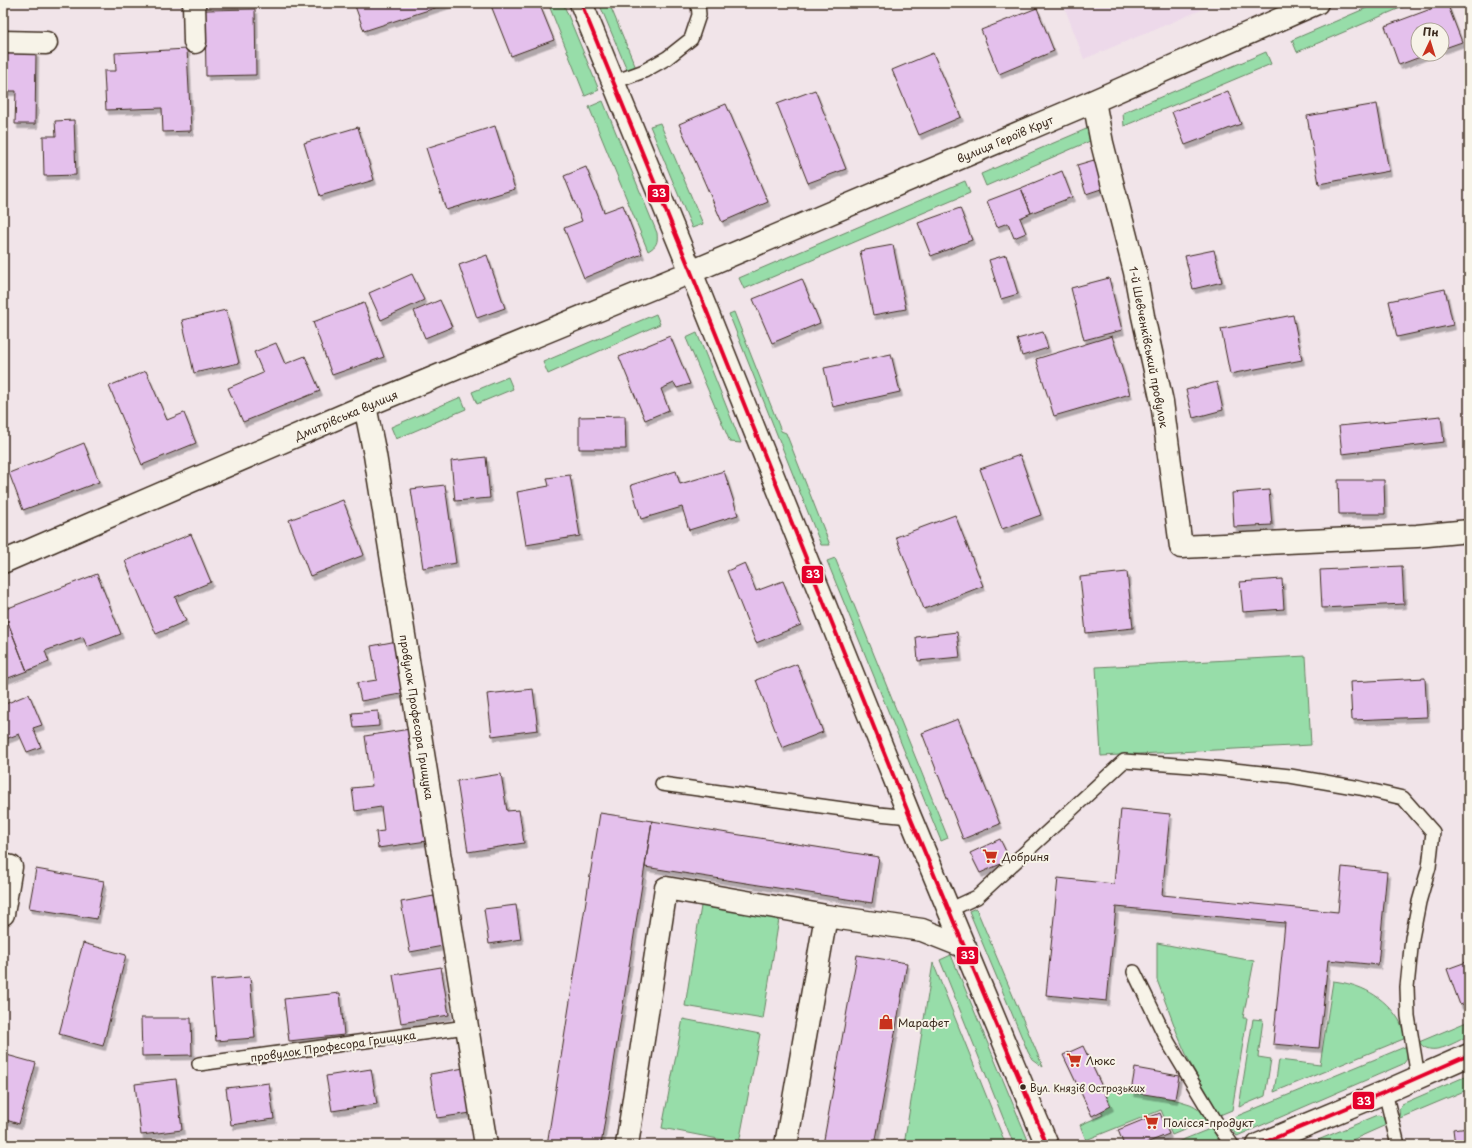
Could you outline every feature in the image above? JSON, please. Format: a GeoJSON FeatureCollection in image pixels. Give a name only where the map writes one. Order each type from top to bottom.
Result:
{"type":"FeatureCollection","features":[{"type":"Feature","properties":{"kind":"street"},"geometry":{"type":"LineString","coordinates":[[194,3],[195,42]]}},
{"type":"Feature","properties":{"kind":"street"},"geometry":{"type":"LineString","coordinates":[[581,3],[910,817],[1047,1145]]}},
{"type":"Feature","properties":{"kind":"street","name":"вулиця Героїв Крут"},"geometry":{"type":"LineString","coordinates":[[691,272],[1094,101],[1317,3]]}},
{"type":"Feature","properties":{"kind":"street"},"geometry":{"type":"LineString","coordinates":[[3,42],[46,43]]}},
{"type":"Feature","properties":{"kind":"street","name":"1-й Шевченківський провулок"},"geometry":{"type":"LineString","coordinates":[[1094,101],[1102,143],[1135,272],[1162,402],[1181,547],[1417,536],[1469,531]]}},
{"type":"Feature","properties":{"kind":"street","name":"Дмитрівська вулиця"},"geometry":{"type":"LineString","coordinates":[[3,562],[365,406],[691,272]]}},
{"type":"Feature","properties":{"kind":"street","name":"провулок Професора Грищука"},"geometry":{"type":"LineString","coordinates":[[365,406],[375,455],[486,1145]]}},
{"type":"Feature","properties":{"kind":"street"},"geometry":{"type":"LineString","coordinates":[[3,865],[11,867],[3,914]]}},
{"type":"Feature","properties":{"kind":"street"},"geometry":{"type":"LineString","coordinates":[[627,1145],[666,888],[826,916],[922,930],[965,947]]}},
{"type":"Feature","properties":{"kind":"street"},"geometry":{"type":"LineString","coordinates":[[786,1145],[826,916]]}},
{"type":"Feature","properties":{"kind":"street"},"geometry":{"type":"LineString","coordinates":[[1258,1145],[1469,1055]]}},
{"type":"Feature","properties":{"kind":"lane"},"geometry":{"type":"LineString","coordinates":[[614,82],[644,71],[667,58],[691,38],[699,15],[698,3]]}},
{"type":"Feature","properties":{"kind":"lane"},"geometry":{"type":"LineString","coordinates":[[949,910],[977,897],[1124,761],[1205,766],[1290,776],[1360,788],[1403,798],[1432,832],[1429,867],[1419,902],[1412,938],[1407,986],[1408,1016],[1418,1077]]}},
{"type":"Feature","properties":{"kind":"lane"},"geometry":{"type":"LineString","coordinates":[[662,784],[910,817]]}},
{"type":"Feature","properties":{"kind":"lane"},"geometry":{"type":"LineString","coordinates":[[1134,972],[1168,1042],[1216,1122],[1232,1145]]}},
{"type":"Feature","properties":{"kind":"lane","name":"провулок Професора Грищука"},"geometry":{"type":"LineString","coordinates":[[199,1064],[466,1027]]}},
{"type":"Feature","properties":{"kind":"lane"},"geometry":{"type":"LineString","coordinates":[[1385,1092],[1398,1145]]}},
{"type":"Feature","properties":{"kind":"shaded area"},"geometry":{"type":"Polygon","coordinates":[[[1063,3],[1218,3],[1084,59],[1063,3]]]}},
{"type":"Feature","properties":{"kind":"green space"},"geometry":{"type":"Polygon","coordinates":[[[548,3],[563,3],[599,90],[585,96],[548,3]]]}},
{"type":"Feature","properties":{"kind":"green space"},"geometry":{"type":"Polygon","coordinates":[[[599,3],[609,3],[636,68],[628,72],[599,3]]]}},
{"type":"Feature","properties":{"kind":"green space"},"geometry":{"type":"Polygon","coordinates":[[[1378,3],[1412,3],[1297,52],[1292,40],[1378,3]]]}},
{"type":"Feature","properties":{"kind":"green space"},"geometry":{"type":"Polygon","coordinates":[[[1266,52],[1271,64],[1124,126],[1123,113],[1266,52]]]}},
{"type":"Feature","properties":{"kind":"green space"},"geometry":{"type":"Polygon","coordinates":[[[603,101],[657,233],[656,244],[648,251],[589,107],[603,101]]]}},
{"type":"Feature","properties":{"kind":"green space"},"geometry":{"type":"Polygon","coordinates":[[[660,123],[703,224],[692,228],[650,126],[660,123]]]}},
{"type":"Feature","properties":{"kind":"green space"},"geometry":{"type":"Polygon","coordinates":[[[1091,127],[1097,138],[986,186],[981,174],[1091,127]]]}},
{"type":"Feature","properties":{"kind":"green space"},"geometry":{"type":"Polygon","coordinates":[[[965,181],[970,193],[744,289],[739,278],[965,181]]]}},
{"type":"Feature","properties":{"kind":"green space"},"geometry":{"type":"Polygon","coordinates":[[[734,312],[781,431],[786,433],[830,545],[821,545],[729,314],[734,312]]]}},
{"type":"Feature","properties":{"kind":"green space"},"geometry":{"type":"Polygon","coordinates":[[[656,314],[660,324],[548,374],[543,362],[656,314]]]}},
{"type":"Feature","properties":{"kind":"green space"},"geometry":{"type":"Polygon","coordinates":[[[697,333],[741,443],[730,442],[686,338],[697,333]]]}},
{"type":"Feature","properties":{"kind":"green space"},"geometry":{"type":"Polygon","coordinates":[[[508,377],[513,389],[477,404],[472,392],[508,377]]]}},
{"type":"Feature","properties":{"kind":"green space"},"geometry":{"type":"Polygon","coordinates":[[[461,397],[466,409],[396,439],[391,427],[461,397]]]}},
{"type":"Feature","properties":{"kind":"green space"},"geometry":{"type":"Polygon","coordinates":[[[835,558],[948,838],[941,841],[827,561],[835,558]]]}},
{"type":"Feature","properties":{"kind":"green space"},"geometry":{"type":"Polygon","coordinates":[[[1306,656],[1311,745],[1101,756],[1096,667],[1306,656]]]}},
{"type":"Feature","properties":{"kind":"green space"},"geometry":{"type":"Polygon","coordinates":[[[702,900],[780,913],[763,1019],[685,1006],[702,900]]]}},
{"type":"Feature","properties":{"kind":"green space"},"geometry":{"type":"Polygon","coordinates":[[[976,908],[1043,1067],[1032,1059],[1028,1052],[969,911],[976,908]]]}},
{"type":"Feature","properties":{"kind":"green space"},"geometry":{"type":"Polygon","coordinates":[[[1157,943],[1254,961],[1243,1018],[1247,1018],[1232,1110],[1220,1115],[1190,1063],[1157,980],[1157,943]]]}},
{"type":"Feature","properties":{"kind":"green space"},"geometry":{"type":"Polygon","coordinates":[[[951,955],[1030,1145],[1014,1145],[940,960],[951,955]]]}},
{"type":"Feature","properties":{"kind":"green space"},"geometry":{"type":"Polygon","coordinates":[[[933,963],[1006,1145],[904,1145],[933,963]]]}},
{"type":"Feature","properties":{"kind":"green space"},"geometry":{"type":"Polygon","coordinates":[[[1333,981],[1362,988],[1379,998],[1399,1020],[1406,1038],[1274,1092],[1279,1060],[1320,1065],[1333,981]]]}},
{"type":"Feature","properties":{"kind":"green space"},"geometry":{"type":"Polygon","coordinates":[[[683,1019],[760,1034],[739,1143],[662,1128],[683,1019]]]}},
{"type":"Feature","properties":{"kind":"green space"},"geometry":{"type":"Polygon","coordinates":[[[1253,1019],[1263,1020],[1258,1057],[1271,1059],[1265,1096],[1239,1107],[1253,1019]]]}},
{"type":"Feature","properties":{"kind":"green space"},"geometry":{"type":"Polygon","coordinates":[[[1469,1021],[1469,1036],[1443,1048],[1430,1049],[1424,1047],[1419,1042],[1469,1021]]]}},
{"type":"Feature","properties":{"kind":"green space"},"geometry":{"type":"Polygon","coordinates":[[[1407,1046],[1408,1056],[1403,1064],[1237,1136],[1225,1121],[1407,1046]]]}},
{"type":"Feature","properties":{"kind":"green space"},"geometry":{"type":"Polygon","coordinates":[[[1469,1075],[1469,1089],[1400,1118],[1399,1109],[1402,1104],[1469,1075]]]}},
{"type":"Feature","properties":{"kind":"green space"},"geometry":{"type":"Polygon","coordinates":[[[1099,1086],[1157,1096],[1190,1104],[1200,1110],[1208,1120],[1172,1135],[1161,1110],[1086,1140],[1080,1125],[1103,1115],[1093,1089],[1099,1086]]]}},
{"type":"Feature","properties":{"kind":"green space"},"geometry":{"type":"Polygon","coordinates":[[[1378,1115],[1383,1117],[1386,1125],[1341,1145],[1306,1145],[1378,1115]]]}},
{"type":"Feature","properties":{"kind":"green space"},"geometry":{"type":"Polygon","coordinates":[[[1212,1128],[1220,1143],[1216,1145],[1170,1145],[1212,1128]]]}},
{"type":"Feature","properties":{"kind":"building"},"geometry":{"type":"Polygon","coordinates":[[[354,3],[450,3],[364,31],[354,3]]]}},
{"type":"Feature","properties":{"kind":"building"},"geometry":{"type":"Polygon","coordinates":[[[490,3],[539,3],[554,40],[511,56],[490,3]]]}},
{"type":"Feature","properties":{"kind":"building"},"geometry":{"type":"Polygon","coordinates":[[[1447,3],[1462,42],[1450,46],[1450,22],[1410,22],[1410,61],[1399,65],[1385,26],[1447,3]]]}},
{"type":"Feature","properties":{"kind":"building"},"geometry":{"type":"Polygon","coordinates":[[[1037,8],[1054,51],[999,74],[981,30],[1037,8]]]}},
{"type":"Feature","properties":{"kind":"building"},"geometry":{"type":"Polygon","coordinates":[[[255,9],[256,75],[206,76],[205,10],[255,9]]]}},
{"type":"Feature","properties":{"kind":"building"},"geometry":{"type":"Polygon","coordinates":[[[187,49],[191,131],[163,132],[162,108],[106,110],[104,71],[116,71],[115,53],[187,49]]]}},
{"type":"Feature","properties":{"kind":"building"},"geometry":{"type":"Polygon","coordinates":[[[3,51],[36,53],[35,124],[15,124],[16,91],[3,91],[3,51]]]}},
{"type":"Feature","properties":{"kind":"building"},"geometry":{"type":"Polygon","coordinates":[[[933,53],[961,117],[919,135],[892,70],[933,53]]]}},
{"type":"Feature","properties":{"kind":"building"},"geometry":{"type":"Polygon","coordinates":[[[815,90],[846,169],[808,183],[777,104],[815,90]]]}},
{"type":"Feature","properties":{"kind":"building"},"geometry":{"type":"Polygon","coordinates":[[[1228,91],[1241,124],[1185,145],[1172,112],[1228,91]]]}},
{"type":"Feature","properties":{"kind":"building"},"geometry":{"type":"Polygon","coordinates":[[[726,104],[768,202],[722,222],[679,124],[726,104]]]}},
{"type":"Feature","properties":{"kind":"building"},"geometry":{"type":"Polygon","coordinates":[[[1377,104],[1389,171],[1319,184],[1307,116],[1377,104]]]}},
{"type":"Feature","properties":{"kind":"building"},"geometry":{"type":"Polygon","coordinates":[[[74,120],[76,175],[44,176],[43,136],[56,136],[55,121],[74,120]]]}},
{"type":"Feature","properties":{"kind":"building"},"geometry":{"type":"Polygon","coordinates":[[[495,126],[515,189],[446,210],[426,148],[495,126]]]}},
{"type":"Feature","properties":{"kind":"building"},"geometry":{"type":"Polygon","coordinates":[[[358,127],[374,180],[320,196],[304,143],[358,127]]]}},
{"type":"Feature","properties":{"kind":"building"},"geometry":{"type":"Polygon","coordinates":[[[1094,160],[1104,188],[1086,194],[1077,165],[1094,160]]]}},
{"type":"Feature","properties":{"kind":"building"},"geometry":{"type":"Polygon","coordinates":[[[586,167],[604,212],[623,205],[642,254],[584,278],[564,228],[582,221],[564,176],[586,167]]]}},
{"type":"Feature","properties":{"kind":"building"},"geometry":{"type":"Polygon","coordinates":[[[1062,171],[1072,197],[1031,213],[1021,188],[1062,171]]]}},
{"type":"Feature","properties":{"kind":"building"},"geometry":{"type":"Polygon","coordinates":[[[1021,188],[1031,213],[1020,218],[1026,233],[1014,238],[1008,223],[997,227],[987,201],[1021,188]]]}},
{"type":"Feature","properties":{"kind":"building"},"geometry":{"type":"Polygon","coordinates":[[[960,208],[972,240],[931,256],[918,223],[960,208]]]}},
{"type":"Feature","properties":{"kind":"building"},"geometry":{"type":"Polygon","coordinates":[[[893,245],[906,309],[873,315],[860,251],[893,245]]]}},
{"type":"Feature","properties":{"kind":"building"},"geometry":{"type":"Polygon","coordinates":[[[1214,250],[1222,282],[1193,289],[1185,256],[1214,250]]]}},
{"type":"Feature","properties":{"kind":"building"},"geometry":{"type":"Polygon","coordinates":[[[487,255],[505,308],[477,318],[459,265],[487,255]]]}},
{"type":"Feature","properties":{"kind":"building"},"geometry":{"type":"Polygon","coordinates":[[[1006,255],[1018,294],[1001,299],[989,260],[1006,255]]]}},
{"type":"Feature","properties":{"kind":"building"},"geometry":{"type":"Polygon","coordinates":[[[412,274],[424,300],[381,320],[369,293],[412,274]]]}},
{"type":"Feature","properties":{"kind":"building"},"geometry":{"type":"Polygon","coordinates":[[[1109,278],[1122,330],[1084,340],[1071,288],[1109,278]]]}},
{"type":"Feature","properties":{"kind":"building"},"geometry":{"type":"Polygon","coordinates":[[[802,279],[820,323],[772,343],[753,299],[802,279]]]}},
{"type":"Feature","properties":{"kind":"building"},"geometry":{"type":"Polygon","coordinates":[[[1445,289],[1453,325],[1397,337],[1389,301],[1445,289]]]}},
{"type":"Feature","properties":{"kind":"building"},"geometry":{"type":"Polygon","coordinates":[[[440,300],[452,327],[425,338],[414,311],[440,300]]]}},
{"type":"Feature","properties":{"kind":"building"},"geometry":{"type":"Polygon","coordinates":[[[364,303],[384,357],[332,375],[313,322],[364,303]]]}},
{"type":"Feature","properties":{"kind":"building"},"geometry":{"type":"Polygon","coordinates":[[[226,310],[239,363],[194,373],[182,320],[226,310]]]}},
{"type":"Feature","properties":{"kind":"building"},"geometry":{"type":"Polygon","coordinates":[[[1293,315],[1302,360],[1230,374],[1221,329],[1293,315]]]}},
{"type":"Feature","properties":{"kind":"building"},"geometry":{"type":"Polygon","coordinates":[[[1043,332],[1048,348],[1022,356],[1017,339],[1043,332]]]}},
{"type":"Feature","properties":{"kind":"building"},"geometry":{"type":"Polygon","coordinates":[[[670,336],[690,384],[677,388],[674,383],[661,389],[669,410],[645,420],[619,357],[670,336]]]}},
{"type":"Feature","properties":{"kind":"building"},"geometry":{"type":"Polygon","coordinates":[[[1112,336],[1130,394],[1054,416],[1036,359],[1112,336]]]}},
{"type":"Feature","properties":{"kind":"building"},"geometry":{"type":"Polygon","coordinates":[[[276,343],[285,364],[305,356],[320,391],[243,422],[228,388],[263,373],[254,352],[276,343]]]}},
{"type":"Feature","properties":{"kind":"building"},"geometry":{"type":"Polygon","coordinates":[[[891,354],[900,392],[833,407],[824,368],[891,354]]]}},
{"type":"Feature","properties":{"kind":"building"},"geometry":{"type":"Polygon","coordinates":[[[146,371],[167,420],[184,413],[196,443],[142,465],[109,386],[146,371]]]}},
{"type":"Feature","properties":{"kind":"building"},"geometry":{"type":"Polygon","coordinates":[[[1217,382],[1223,410],[1193,418],[1186,390],[1217,382]]]}},
{"type":"Feature","properties":{"kind":"building"},"geometry":{"type":"Polygon","coordinates":[[[625,416],[626,449],[579,449],[579,417],[625,416]]]}},
{"type":"Feature","properties":{"kind":"building"},"geometry":{"type":"Polygon","coordinates":[[[1441,416],[1444,442],[1342,454],[1339,426],[1441,416]]]}},
{"type":"Feature","properties":{"kind":"building"},"geometry":{"type":"Polygon","coordinates":[[[84,443],[99,482],[23,510],[9,473],[84,443]]]}},
{"type":"Feature","properties":{"kind":"building"},"geometry":{"type":"Polygon","coordinates":[[[1020,455],[1041,515],[1002,529],[980,469],[1020,455]]]}},
{"type":"Feature","properties":{"kind":"building"},"geometry":{"type":"Polygon","coordinates":[[[486,457],[490,498],[455,501],[451,461],[486,457]]]}},
{"type":"Feature","properties":{"kind":"building"},"geometry":{"type":"Polygon","coordinates":[[[676,471],[680,484],[724,471],[738,515],[689,530],[682,507],[641,519],[631,485],[676,471]]]}},
{"type":"Feature","properties":{"kind":"building"},"geometry":{"type":"Polygon","coordinates":[[[570,475],[580,536],[526,545],[517,492],[549,486],[547,478],[570,475]]]}},
{"type":"Feature","properties":{"kind":"building"},"geometry":{"type":"Polygon","coordinates":[[[1338,480],[1384,480],[1385,514],[1339,514],[1338,480]]]}},
{"type":"Feature","properties":{"kind":"building"},"geometry":{"type":"Polygon","coordinates":[[[445,485],[456,563],[423,568],[411,489],[445,485]]]}},
{"type":"Feature","properties":{"kind":"building"},"geometry":{"type":"Polygon","coordinates":[[[1269,490],[1272,525],[1234,527],[1232,493],[1269,490]]]}},
{"type":"Feature","properties":{"kind":"building"},"geometry":{"type":"Polygon","coordinates":[[[343,500],[364,555],[310,576],[289,520],[343,500]]]}},
{"type":"Feature","properties":{"kind":"building"},"geometry":{"type":"Polygon","coordinates":[[[955,515],[983,586],[924,609],[896,537],[955,515]]]}},
{"type":"Feature","properties":{"kind":"building"},"geometry":{"type":"Polygon","coordinates":[[[191,534],[211,582],[175,597],[186,621],[156,634],[125,561],[191,534]]]}},
{"type":"Feature","properties":{"kind":"building"},"geometry":{"type":"Polygon","coordinates":[[[745,563],[756,591],[783,581],[801,625],[756,643],[727,571],[745,563]]]}},
{"type":"Feature","properties":{"kind":"building"},"geometry":{"type":"Polygon","coordinates":[[[1402,566],[1404,604],[1322,608],[1320,570],[1402,566]]]}},
{"type":"Feature","properties":{"kind":"building"},"geometry":{"type":"Polygon","coordinates":[[[1127,572],[1133,628],[1086,633],[1080,577],[1127,572]]]}},
{"type":"Feature","properties":{"kind":"building"},"geometry":{"type":"Polygon","coordinates":[[[97,574],[121,634],[87,647],[83,637],[45,651],[49,662],[27,671],[3,610],[97,574]]]}},
{"type":"Feature","properties":{"kind":"building"},"geometry":{"type":"Polygon","coordinates":[[[1282,579],[1284,609],[1243,612],[1240,582],[1282,579]]]}},
{"type":"Feature","properties":{"kind":"building"},"geometry":{"type":"Polygon","coordinates":[[[3,610],[27,671],[3,680],[3,610]]]}},
{"type":"Feature","properties":{"kind":"building"},"geometry":{"type":"Polygon","coordinates":[[[957,632],[960,657],[918,661],[916,637],[957,632]]]}},
{"type":"Feature","properties":{"kind":"building"},"geometry":{"type":"Polygon","coordinates":[[[397,641],[406,693],[361,701],[357,683],[377,680],[371,646],[397,641]]]}},
{"type":"Feature","properties":{"kind":"building"},"geometry":{"type":"Polygon","coordinates":[[[797,664],[823,732],[782,748],[756,680],[797,664]]]}},
{"type":"Feature","properties":{"kind":"building"},"geometry":{"type":"Polygon","coordinates":[[[1425,678],[1427,717],[1352,720],[1350,682],[1425,678]]]}},
{"type":"Feature","properties":{"kind":"building"},"geometry":{"type":"Polygon","coordinates":[[[533,689],[538,730],[492,736],[487,694],[533,689]]]}},
{"type":"Feature","properties":{"kind":"building"},"geometry":{"type":"Polygon","coordinates":[[[29,694],[42,725],[33,728],[41,747],[27,752],[19,734],[3,740],[3,705],[29,694]]]}},
{"type":"Feature","properties":{"kind":"building"},"geometry":{"type":"Polygon","coordinates":[[[378,711],[379,726],[354,728],[352,713],[378,711]]]}},
{"type":"Feature","properties":{"kind":"building"},"geometry":{"type":"Polygon","coordinates":[[[958,719],[1000,824],[963,839],[922,733],[958,719]]]}},
{"type":"Feature","properties":{"kind":"building"},"geometry":{"type":"Polygon","coordinates":[[[410,729],[427,841],[378,848],[376,832],[384,831],[381,807],[355,811],[352,788],[372,786],[365,736],[410,729]]]}},
{"type":"Feature","properties":{"kind":"building"},"geometry":{"type":"Polygon","coordinates":[[[501,774],[507,811],[519,810],[524,843],[468,852],[457,781],[501,774]]]}},
{"type":"Feature","properties":{"kind":"building"},"geometry":{"type":"Polygon","coordinates":[[[1121,809],[1170,814],[1162,895],[1338,912],[1342,867],[1387,872],[1378,965],[1328,960],[1319,1048],[1273,1044],[1285,923],[1116,907],[1107,1001],[1046,995],[1058,878],[1114,884],[1121,809]]]}},
{"type":"Feature","properties":{"kind":"building"},"geometry":{"type":"Polygon","coordinates":[[[600,813],[652,821],[601,1145],[547,1145],[600,813]]]}},
{"type":"Feature","properties":{"kind":"building"},"geometry":{"type":"Polygon","coordinates":[[[652,821],[879,857],[872,903],[645,867],[652,821]]]}},
{"type":"Feature","properties":{"kind":"building","name":"Добриня"},"geometry":{"type":"Polygon","coordinates":[[[1000,839],[1010,860],[980,873],[970,853],[1000,839]]]}},
{"type":"Feature","properties":{"kind":"building"},"geometry":{"type":"Polygon","coordinates":[[[36,869],[104,881],[97,919],[29,908],[36,869]]]}},
{"type":"Feature","properties":{"kind":"building"},"geometry":{"type":"Polygon","coordinates":[[[434,896],[443,946],[410,952],[401,902],[434,896]]]}},
{"type":"Feature","properties":{"kind":"building"},"geometry":{"type":"Polygon","coordinates":[[[516,905],[521,939],[489,944],[484,909],[516,905]]]}},
{"type":"Feature","properties":{"kind":"building"},"geometry":{"type":"Polygon","coordinates":[[[83,943],[126,955],[103,1046],[59,1034],[83,943]]]}},
{"type":"Feature","properties":{"kind":"building"},"geometry":{"type":"Polygon","coordinates":[[[857,955],[907,963],[875,1145],[823,1145],[857,955]]]}},
{"type":"Feature","properties":{"kind":"building"},"geometry":{"type":"Polygon","coordinates":[[[1469,961],[1469,1002],[1460,1005],[1447,969],[1469,961]]]}},
{"type":"Feature","properties":{"kind":"building"},"geometry":{"type":"Polygon","coordinates":[[[441,967],[449,1015],[401,1023],[393,975],[441,967]]]}},
{"type":"Feature","properties":{"kind":"building"},"geometry":{"type":"Polygon","coordinates":[[[250,977],[255,1038],[216,1041],[211,980],[250,977]]]}},
{"type":"Feature","properties":{"kind":"building"},"geometry":{"type":"Polygon","coordinates":[[[340,993],[344,1035],[289,1041],[284,999],[340,993]]]}},
{"type":"Feature","properties":{"kind":"building"},"geometry":{"type":"Polygon","coordinates":[[[141,1018],[191,1018],[192,1055],[142,1056],[141,1018]]]}},
{"type":"Feature","properties":{"kind":"building"},"geometry":{"type":"Polygon","coordinates":[[[1083,1046],[1111,1106],[1092,1116],[1063,1055],[1083,1046]]]}},
{"type":"Feature","properties":{"kind":"building"},"geometry":{"type":"Polygon","coordinates":[[[3,1054],[36,1063],[19,1124],[3,1119],[3,1054]]]}},
{"type":"Feature","properties":{"kind":"building"},"geometry":{"type":"Polygon","coordinates":[[[464,1068],[471,1113],[437,1118],[430,1074],[464,1068]]]}},
{"type":"Feature","properties":{"kind":"building"},"geometry":{"type":"Polygon","coordinates":[[[1135,1068],[1179,1076],[1175,1099],[1131,1092],[1135,1068]]]}},
{"type":"Feature","properties":{"kind":"building"},"geometry":{"type":"Polygon","coordinates":[[[371,1069],[377,1104],[332,1111],[326,1076],[371,1069]]]}},
{"type":"Feature","properties":{"kind":"building"},"geometry":{"type":"Polygon","coordinates":[[[176,1079],[182,1130],[141,1135],[135,1084],[176,1079]]]}},
{"type":"Feature","properties":{"kind":"building"},"geometry":{"type":"Polygon","coordinates":[[[269,1083],[274,1119],[231,1125],[226,1088],[269,1083]]]}},
{"type":"Feature","properties":{"kind":"building","name":"Полісся-продукт"},"geometry":{"type":"Polygon","coordinates":[[[1160,1113],[1169,1134],[1141,1145],[1124,1145],[1118,1130],[1160,1113]]]}},
{"type":"Feature","properties":{"kind":"building"},"geometry":{"type":"Polygon","coordinates":[[[1469,1127],[1469,1145],[1455,1145],[1453,1129],[1469,1127]]]}},
{"type":"Feature","properties":{"kind":"transit line","name":"33"},"geometry":{"type":"LineString","coordinates":[[581,3],[910,817],[1047,1145]]}},
{"type":"Feature","properties":{"kind":"transit line","name":"33"},"geometry":{"type":"LineString","coordinates":[[1258,1145],[1469,1055]]}},
{"type":"Feature","properties":{"kind":"place","name":"Добриня"},"geometry":{"type":"Point","coordinates":[990,856]}},
{"type":"Feature","properties":{"kind":"place","name":"Марафет"},"geometry":{"type":"Point","coordinates":[886,1022]}},
{"type":"Feature","properties":{"kind":"place","name":"Люкс"},"geometry":{"type":"Point","coordinates":[1074,1060]}},
{"type":"Feature","properties":{"kind":"place","name":"Вул. Князів Острозьких"},"geometry":{"type":"Point","coordinates":[1023,1087]}},
{"type":"Feature","properties":{"kind":"place","name":"Полісся-продукт"},"geometry":{"type":"Point","coordinates":[1151,1122]}}]}
